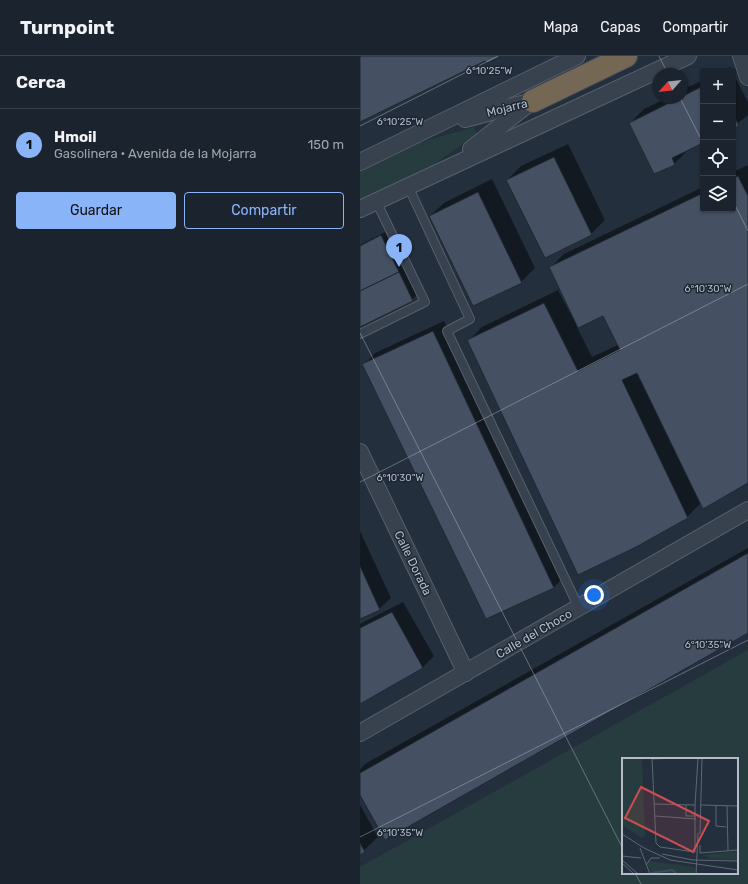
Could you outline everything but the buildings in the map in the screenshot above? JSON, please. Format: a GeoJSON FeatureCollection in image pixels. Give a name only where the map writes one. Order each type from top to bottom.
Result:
{"type":"FeatureCollection","features":[{"type":"Feature","properties":{"kind":"highway"},"geometry":{"type":"LineString","coordinates":[[533,101],[626,56]]}},
{"type":"Feature","properties":{"kind":"street"},"geometry":{"type":"LineString","coordinates":[[360,162],[577,56]]}},
{"type":"Feature","properties":{"kind":"street"},"geometry":{"type":"LineString","coordinates":[[360,209],[450,165],[688,56]]}},
{"type":"Feature","properties":{"kind":"street"},"geometry":{"type":"LineString","coordinates":[[741,56],[748,76]]}},
{"type":"Feature","properties":{"kind":"street","name":"Mojarra"},"geometry":{"type":"LineString","coordinates":[[431,128],[533,101]]}},
{"type":"Feature","properties":{"kind":"street","name":"Mojarra"},"geometry":{"type":"LineString","coordinates":[[450,165],[533,101]]}},
{"type":"Feature","properties":{"kind":"street","name":"Calle Dorada"},"geometry":{"type":"LineString","coordinates":[[360,452],[466,674]]}},
{"type":"Feature","properties":{"kind":"street","name":"Calle del Choco"},"geometry":{"type":"LineString","coordinates":[[360,733],[466,674],[748,510]]}},
{"type":"Feature","properties":{"kind":"lane"},"geometry":{"type":"LineString","coordinates":[[408,186],[470,319],[447,331],[579,608]]}},
{"type":"Feature","properties":{"kind":"lane"},"geometry":{"type":"LineString","coordinates":[[360,334],[425,302],[376,201]]}},
{"type":"Feature","properties":{"kind":"green space"},"geometry":{"type":"Polygon","coordinates":[[[474,127],[477,134],[433,165],[360,200],[360,171],[418,143],[474,127]]]}},
{"type":"Feature","properties":{"kind":"green space"},"geometry":{"type":"Polygon","coordinates":[[[748,650],[748,884],[360,884],[360,867],[748,650]]]}},
{"type":"Feature","properties":{"kind":"place","name":"Hmoil"},"geometry":{"type":"Point","coordinates":[399,267]}}]}
